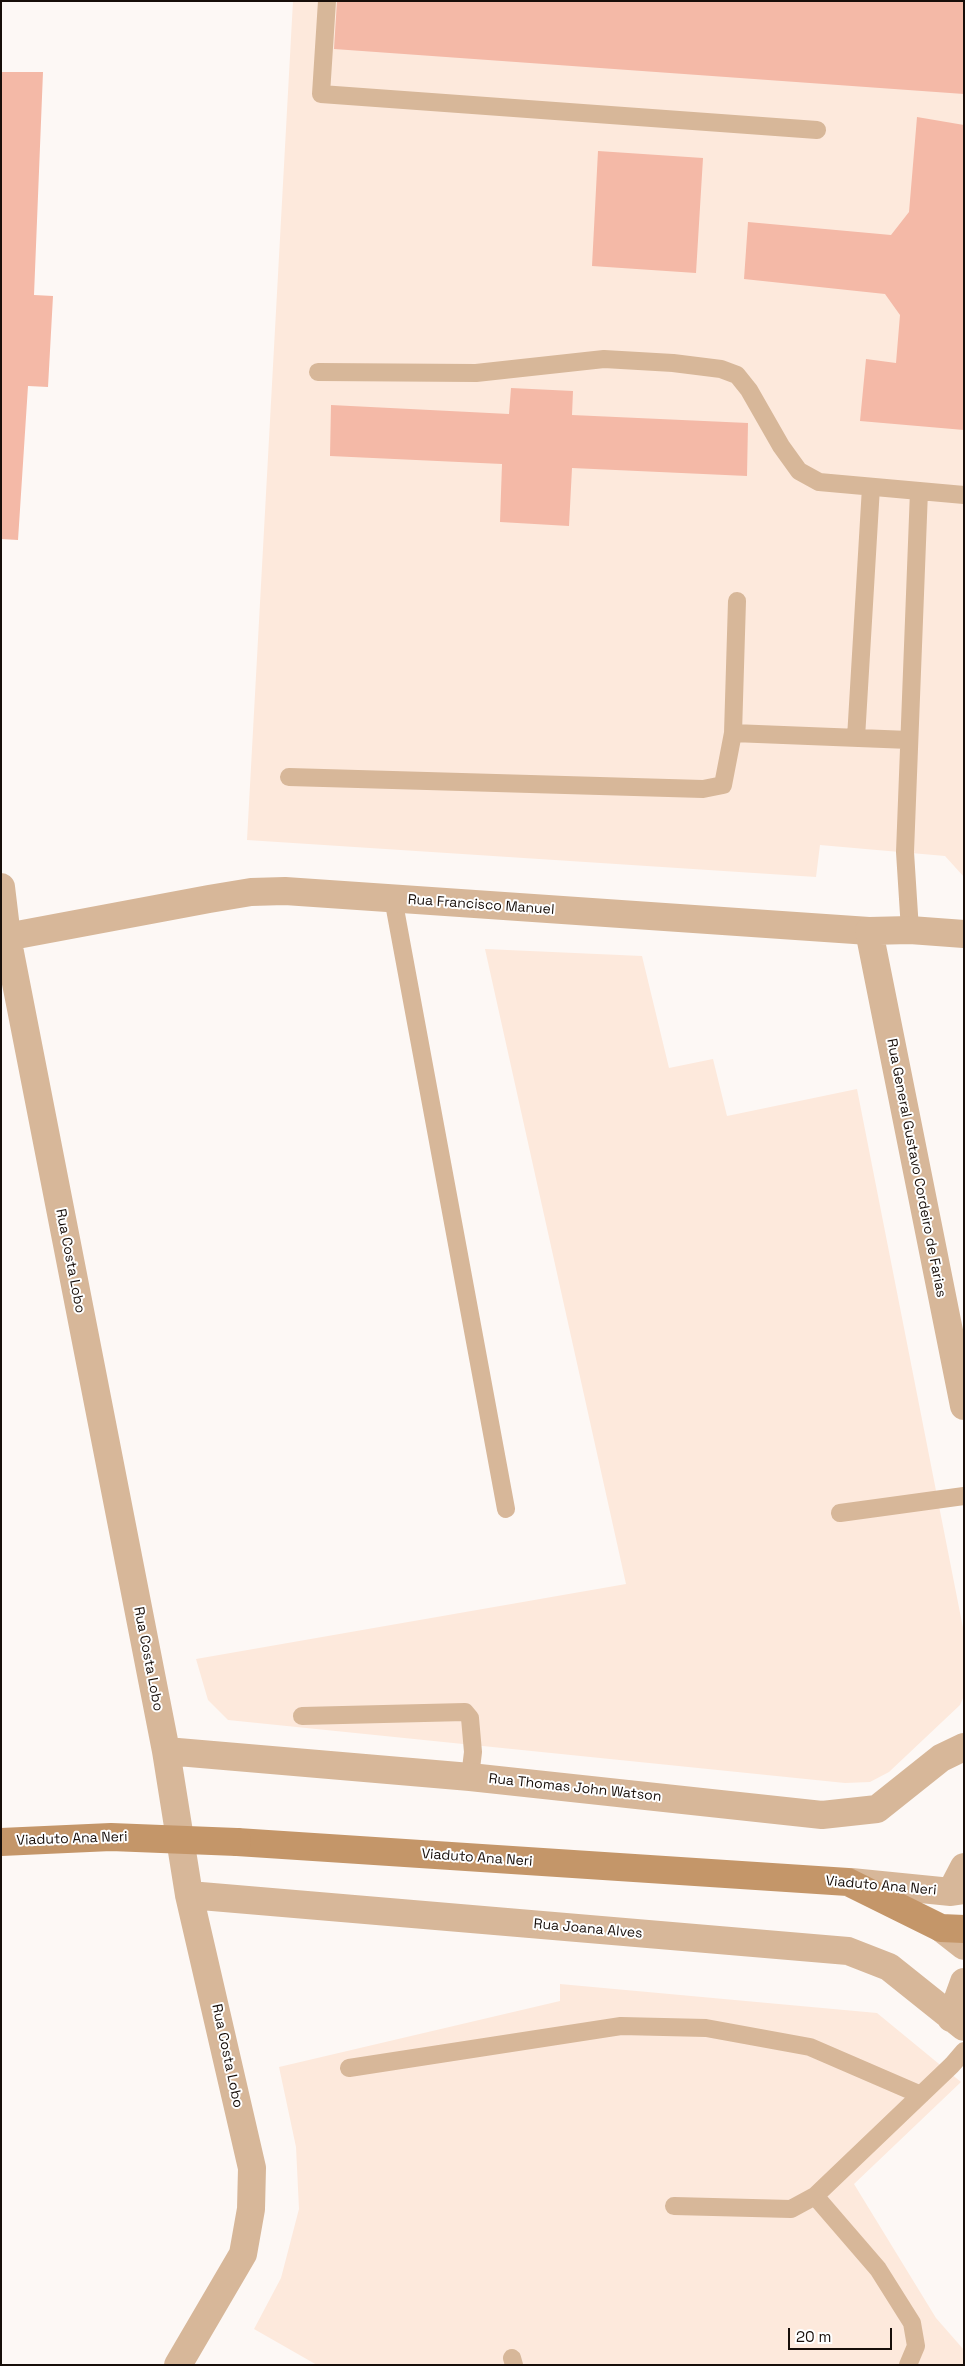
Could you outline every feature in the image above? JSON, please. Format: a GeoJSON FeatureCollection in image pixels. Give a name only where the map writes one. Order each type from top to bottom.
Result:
{"type":"FeatureCollection","features":[{"type":"Feature","properties":{"kind":"main road","name":"Viaduto Ana Neri"},"geometry":{"type":"LineString","coordinates":[[1,1842],[111,1837],[237,1842],[848,1882]]}},
{"type":"Feature","properties":{"kind":"main road"},"geometry":{"type":"LineString","coordinates":[[848,1882],[953,1929]]}},
{"type":"Feature","properties":{"kind":"street","name":"Rua Costa Lobo"},"geometry":{"type":"LineString","coordinates":[[1,887],[4,938],[166,1750],[189,1895],[252,2168],[251,2209],[243,2254],[178,2365]]}},
{"type":"Feature","properties":{"kind":"street","name":"Rua Francisco Manuel"},"geometry":{"type":"LineString","coordinates":[[4,938],[251,892],[285,891],[869,931],[910,930],[964,934]]}},
{"type":"Feature","properties":{"kind":"street","name":"Rua General Gustavo Cordeiro de Farias"},"geometry":{"type":"LineString","coordinates":[[869,931],[964,1406]]}},
{"type":"Feature","properties":{"kind":"street","name":"Rua Thomas John Watson"},"geometry":{"type":"LineString","coordinates":[[166,1750],[470,1777],[822,1815],[876,1809],[941,1758],[964,1748]]}},
{"type":"Feature","properties":{"kind":"street"},"geometry":{"type":"LineString","coordinates":[[958,1891],[964,1867]]}},
{"type":"Feature","properties":{"kind":"street","name":"Viaduto Ana Neri"},"geometry":{"type":"LineString","coordinates":[[848,1882],[958,1891]]}},
{"type":"Feature","properties":{"kind":"street","name":"Rua Joana Alves"},"geometry":{"type":"LineString","coordinates":[[189,1895],[848,1951],[889,1967],[958,2023]]}},
{"type":"Feature","properties":{"kind":"street"},"geometry":{"type":"LineString","coordinates":[[953,1929],[964,1946]]}},
{"type":"Feature","properties":{"kind":"street"},"geometry":{"type":"LineString","coordinates":[[958,2023],[964,1982]]}},
{"type":"Feature","properties":{"kind":"lane"},"geometry":{"type":"LineString","coordinates":[[327,1],[321,94],[816,130]]}},
{"type":"Feature","properties":{"kind":"lane"},"geometry":{"type":"LineString","coordinates":[[318,372],[476,373],[604,359],[673,363],[721,369],[737,375],[749,390],[781,446],[798,471],[819,482],[964,495]]}},
{"type":"Feature","properties":{"kind":"lane"},"geometry":{"type":"LineString","coordinates":[[856,738],[871,487]]}},
{"type":"Feature","properties":{"kind":"lane"},"geometry":{"type":"LineString","coordinates":[[910,930],[905,852],[920,491]]}},
{"type":"Feature","properties":{"kind":"lane"},"geometry":{"type":"LineString","coordinates":[[289,777],[703,789],[723,785],[733,733],[737,601]]}},
{"type":"Feature","properties":{"kind":"lane"},"geometry":{"type":"LineString","coordinates":[[733,733],[910,740]]}},
{"type":"Feature","properties":{"kind":"lane"},"geometry":{"type":"LineString","coordinates":[[393,898],[506,1509]]}},
{"type":"Feature","properties":{"kind":"lane"},"geometry":{"type":"LineString","coordinates":[[840,1513],[964,1496]]}},
{"type":"Feature","properties":{"kind":"lane"},"geometry":{"type":"LineString","coordinates":[[302,1716],[465,1712],[470,1718],[473,1752],[470,1777]]}},
{"type":"Feature","properties":{"kind":"lane"},"geometry":{"type":"LineString","coordinates":[[349,2068],[621,2026],[706,2028],[810,2047],[921,2095]]}},
{"type":"Feature","properties":{"kind":"lane"},"geometry":{"type":"LineString","coordinates":[[674,2206],[791,2209],[815,2196],[921,2095],[964,2051]]}},
{"type":"Feature","properties":{"kind":"lane"},"geometry":{"type":"LineString","coordinates":[[815,2196],[878,2269],[912,2323],[916,2346],[908,2365]]}},
{"type":"Feature","properties":{"kind":"shaded area"},"geometry":{"type":"Polygon","coordinates":[[[293,1],[964,1],[964,877],[945,856],[820,845],[816,877],[247,840],[293,1]]]}},
{"type":"Feature","properties":{"kind":"shaded area"},"geometry":{"type":"Polygon","coordinates":[[[485,949],[642,956],[669,1068],[713,1059],[727,1116],[857,1089],[964,1633],[964,1696],[960,1705],[889,1772],[870,1782],[845,1783],[228,1720],[208,1700],[196,1659],[626,1584],[485,949]]]}},
{"type":"Feature","properties":{"kind":"shaded area"},"geometry":{"type":"Polygon","coordinates":[[[560,1984],[877,2013],[961,2082],[854,2184],[936,2318],[964,2350],[964,2365],[317,2365],[254,2329],[281,2278],[299,2209],[296,2147],[279,2067],[560,2001],[560,1984]]]}},
{"type":"Feature","properties":{"kind":"building"},"geometry":{"type":"Polygon","coordinates":[[[337,1],[964,1],[964,94],[334,49],[337,1]]]}},
{"type":"Feature","properties":{"kind":"building"},"geometry":{"type":"Polygon","coordinates":[[[1,72],[43,72],[34,295],[53,296],[48,387],[28,386],[18,540],[1,539],[1,72]]]}},
{"type":"Feature","properties":{"kind":"building"},"geometry":{"type":"Polygon","coordinates":[[[917,117],[964,125],[964,430],[860,421],[866,359],[896,363],[900,315],[885,294],[744,279],[748,222],[891,235],[909,212],[917,117]]]}},
{"type":"Feature","properties":{"kind":"building"},"geometry":{"type":"Polygon","coordinates":[[[598,151],[703,158],[696,273],[592,266],[598,151]]]}},
{"type":"Feature","properties":{"kind":"building"},"geometry":{"type":"Polygon","coordinates":[[[511,388],[573,391],[572,415],[748,423],[747,476],[572,468],[569,526],[500,522],[502,464],[330,456],[331,405],[509,414],[511,388]]]}}]}
